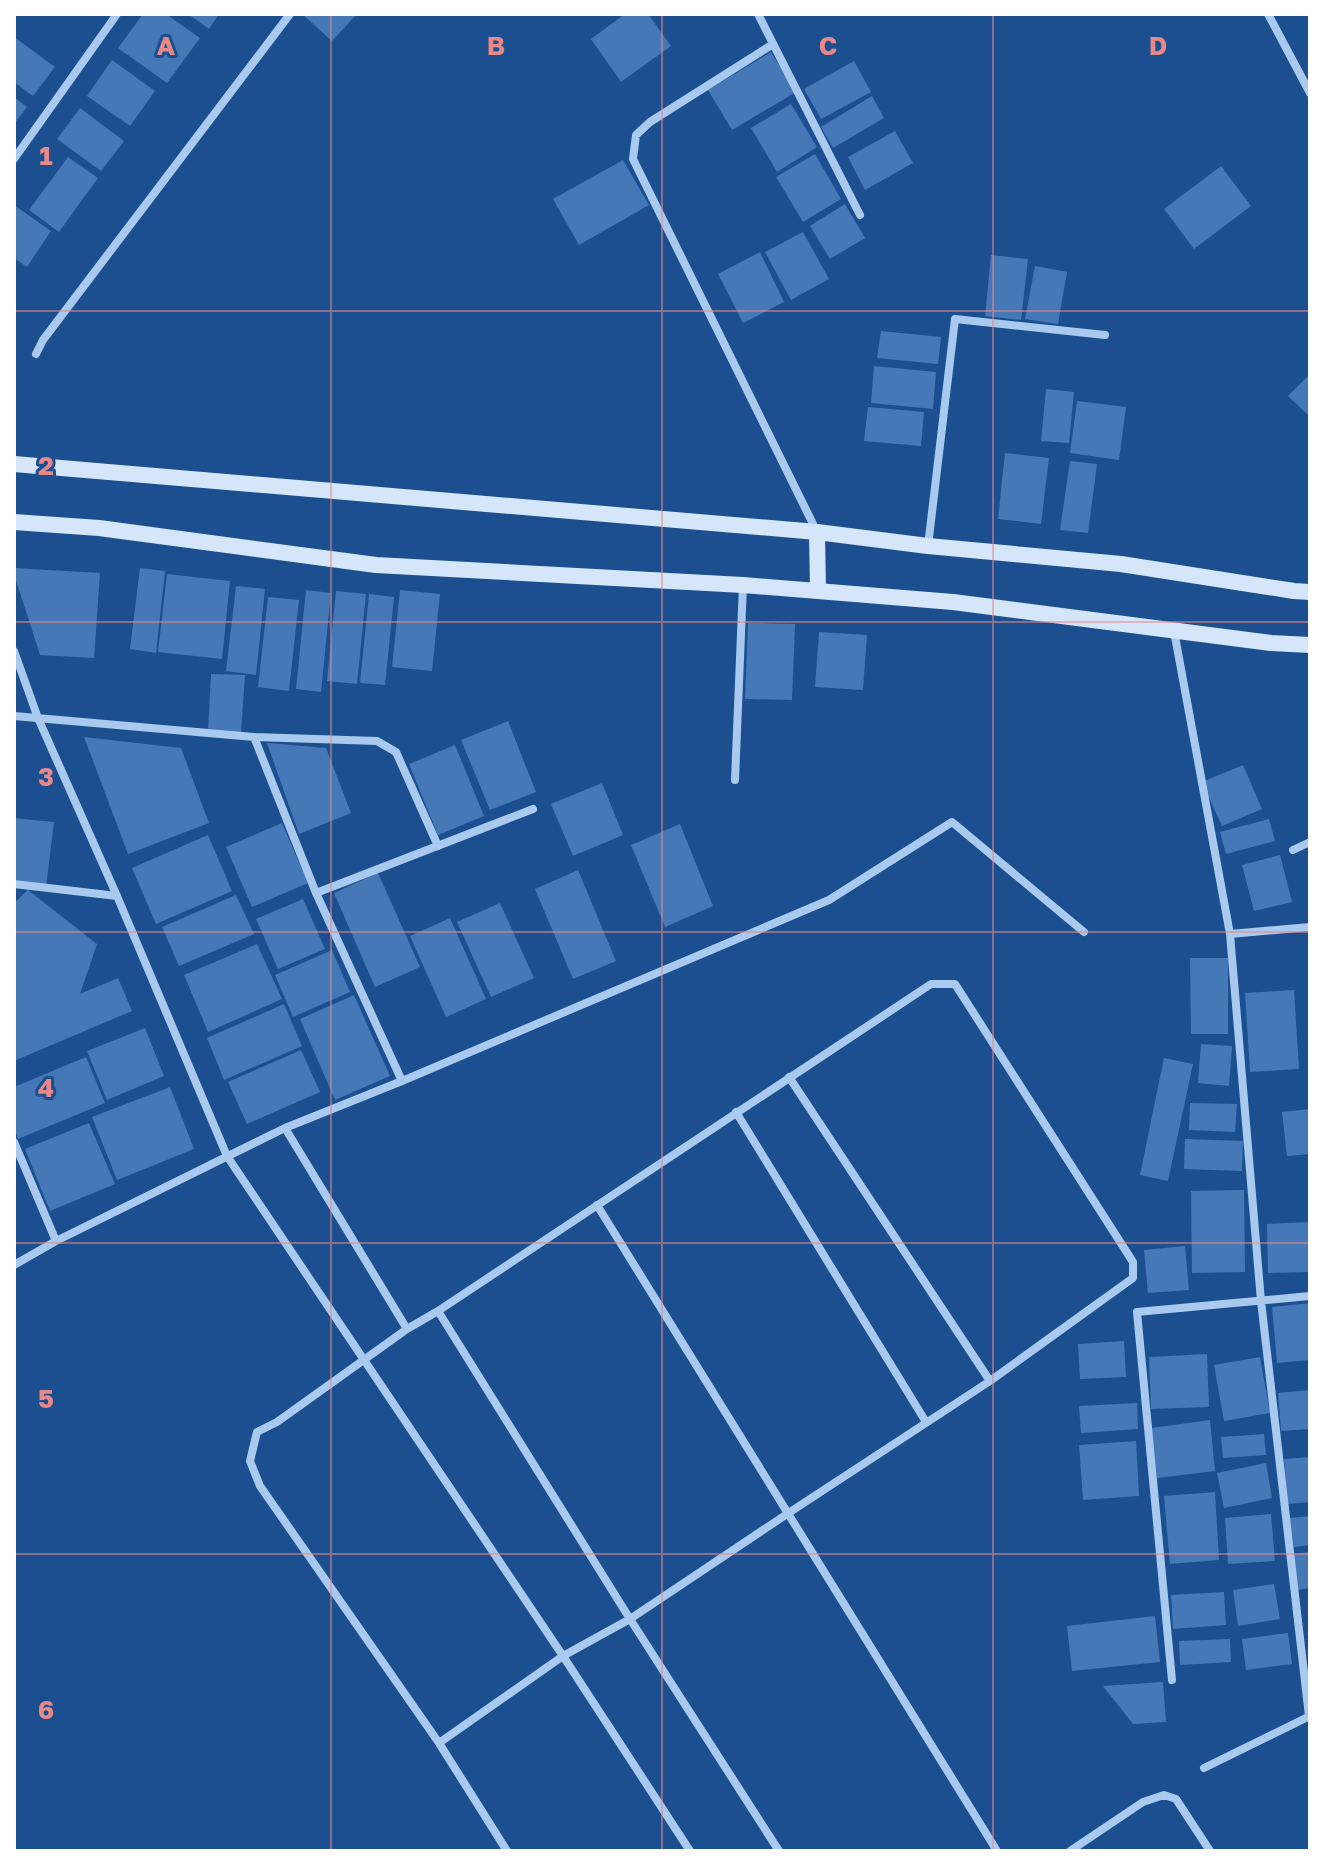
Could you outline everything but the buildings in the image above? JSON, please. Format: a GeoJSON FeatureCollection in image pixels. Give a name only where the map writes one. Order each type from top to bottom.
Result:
{"type":"FeatureCollection","features":[{"type":"Feature","properties":{"kind":"main road"},"geometry":{"type":"LineString","coordinates":[[14,464],[817,532],[1121,564],[1310,592]]}},
{"type":"Feature","properties":{"kind":"main road"},"geometry":{"type":"LineString","coordinates":[[14,522],[99,528],[376,565],[743,585],[953,602],[1271,643],[1310,645]]}},
{"type":"Feature","properties":{"kind":"main road"},"geometry":{"type":"LineString","coordinates":[[817,532],[818,591]]}},
{"type":"Feature","properties":{"kind":"street"},"geometry":{"type":"LineString","coordinates":[[14,159],[117,14]]}},
{"type":"Feature","properties":{"kind":"street"},"geometry":{"type":"LineString","coordinates":[[36,354],[52,328],[290,14]]}},
{"type":"Feature","properties":{"kind":"street"},"geometry":{"type":"LineString","coordinates":[[758,14],[860,215]]}},
{"type":"Feature","properties":{"kind":"street"},"geometry":{"type":"LineString","coordinates":[[1268,14],[1310,93]]}},
{"type":"Feature","properties":{"kind":"street"},"geometry":{"type":"LineString","coordinates":[[773,44],[650,122],[636,135],[633,159],[817,532]]}},
{"type":"Feature","properties":{"kind":"street"},"geometry":{"type":"LineString","coordinates":[[928,546],[955,319],[1105,335]]}},
{"type":"Feature","properties":{"kind":"street"},"geometry":{"type":"LineString","coordinates":[[735,780],[743,585]]}},
{"type":"Feature","properties":{"kind":"street"},"geometry":{"type":"LineString","coordinates":[[1174,631],[1230,934],[1261,1301],[1310,1716],[1204,1768]]}},
{"type":"Feature","properties":{"kind":"street"},"geometry":{"type":"LineString","coordinates":[[14,651],[38,718],[227,1156],[563,1656],[690,1851]]}},
{"type":"Feature","properties":{"kind":"street"},"geometry":{"type":"LineString","coordinates":[[14,716],[254,737],[377,741],[396,752],[438,846]]}},
{"type":"Feature","properties":{"kind":"street"},"geometry":{"type":"LineString","coordinates":[[254,737],[316,893],[402,1081]]}},
{"type":"Feature","properties":{"kind":"street"},"geometry":{"type":"LineString","coordinates":[[316,893],[533,809]]}},
{"type":"Feature","properties":{"kind":"street"},"geometry":{"type":"LineString","coordinates":[[14,1265],[56,1241],[285,1128],[829,900],[952,822],[1084,932]]}},
{"type":"Feature","properties":{"kind":"street"},"geometry":{"type":"LineString","coordinates":[[1293,850],[1310,842]]}},
{"type":"Feature","properties":{"kind":"street"},"geometry":{"type":"LineString","coordinates":[[14,884],[117,896]]}},
{"type":"Feature","properties":{"kind":"street"},"geometry":{"type":"LineString","coordinates":[[1230,934],[1310,927]]}},
{"type":"Feature","properties":{"kind":"street"},"geometry":{"type":"LineString","coordinates":[[439,1743],[563,1656],[630,1619],[990,1381],[1133,1278],[1133,1262],[955,984],[931,984],[407,1329],[277,1422],[257,1432],[250,1461],[260,1486],[439,1743],[507,1851]]}},
{"type":"Feature","properties":{"kind":"street"},"geometry":{"type":"LineString","coordinates":[[789,1077],[990,1381]]}},
{"type":"Feature","properties":{"kind":"street"},"geometry":{"type":"LineString","coordinates":[[736,1112],[926,1422]]}},
{"type":"Feature","properties":{"kind":"street"},"geometry":{"type":"LineString","coordinates":[[285,1128],[407,1329]]}},
{"type":"Feature","properties":{"kind":"street"},"geometry":{"type":"LineString","coordinates":[[14,1142],[56,1241]]}},
{"type":"Feature","properties":{"kind":"street"},"geometry":{"type":"LineString","coordinates":[[597,1205],[997,1851]]}},
{"type":"Feature","properties":{"kind":"street"},"geometry":{"type":"LineString","coordinates":[[1172,1680],[1137,1312],[1310,1296]]}},
{"type":"Feature","properties":{"kind":"street"},"geometry":{"type":"LineString","coordinates":[[438,1311],[779,1851]]}},
{"type":"Feature","properties":{"kind":"street"},"geometry":{"type":"LineString","coordinates":[[1070,1851],[1143,1802],[1164,1795],[1176,1799],[1210,1851]]}}]}
